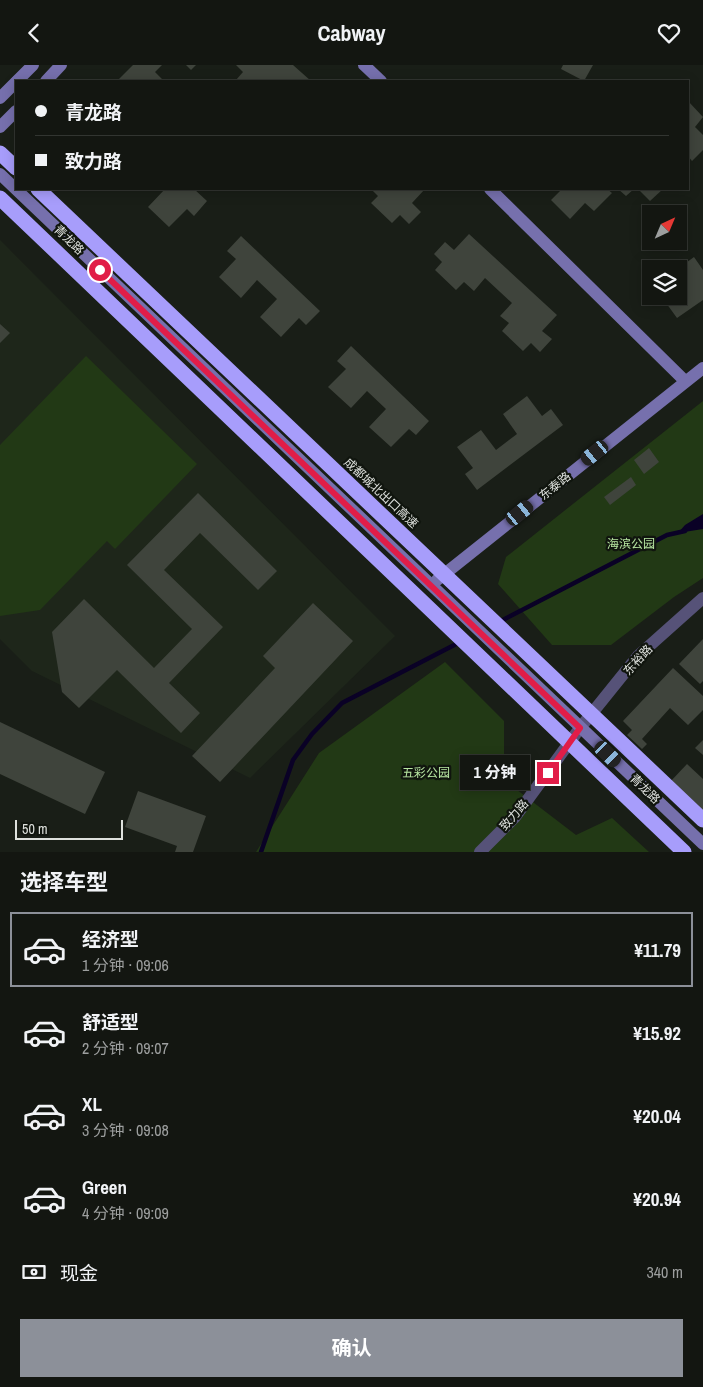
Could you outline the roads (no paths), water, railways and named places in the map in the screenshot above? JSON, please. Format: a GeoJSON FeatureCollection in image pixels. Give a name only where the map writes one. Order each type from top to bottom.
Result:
{"type":"FeatureCollection","features":[{"type":"Feature","properties":{"kind":"highway"},"geometry":{"type":"LineString","coordinates":[[0,153],[15,167]]}},
{"type":"Feature","properties":{"kind":"highway","name":"成都城北出口高速"},"geometry":{"type":"LineString","coordinates":[[39,190],[703,820]]}},
{"type":"Feature","properties":{"kind":"highway"},"geometry":{"type":"LineString","coordinates":[[0,198],[684,852]]}},
{"type":"Feature","properties":{"kind":"street"},"geometry":{"type":"LineString","coordinates":[[17,80],[33,65]]}},
{"type":"Feature","properties":{"kind":"street"},"geometry":{"type":"LineString","coordinates":[[47,80],[62,65]]}},
{"type":"Feature","properties":{"kind":"street"},"geometry":{"type":"LineString","coordinates":[[364,65],[380,80]]}},
{"type":"Feature","properties":{"kind":"street"},"geometry":{"type":"LineString","coordinates":[[0,98],[15,82]]}},
{"type":"Feature","properties":{"kind":"street"},"geometry":{"type":"LineString","coordinates":[[0,127],[15,112]]}},
{"type":"Feature","properties":{"kind":"street","name":"青龙路"},"geometry":{"type":"LineString","coordinates":[[0,174],[15,188]]}},
{"type":"Feature","properties":{"kind":"street","name":"青龙路"},"geometry":{"type":"LineString","coordinates":[[17,190],[703,845]]}},
{"type":"Feature","properties":{"kind":"street"},"geometry":{"type":"LineString","coordinates":[[491,190],[685,381]]}},
{"type":"Feature","properties":{"kind":"street","name":"东泰路"},"geometry":{"type":"LineString","coordinates":[[430,585],[703,368]]}},
{"type":"Feature","properties":{"kind":"street","name":"东裕路"},"geometry":{"type":"LineString","coordinates":[[580,728],[638,657],[703,598]]}},
{"type":"Feature","properties":{"kind":"street","name":"致力路"},"geometry":{"type":"LineString","coordinates":[[480,852],[515,817],[580,728]]}},
{"type":"Feature","properties":{"kind":"waterway"},"geometry":{"type":"LineString","coordinates":[[499,622],[667,535],[685,531]]}},
{"type":"Feature","properties":{"kind":"waterway"},"geometry":{"type":"LineString","coordinates":[[261,852],[293,760],[312,734],[342,703],[460,642]]}},
{"type":"Feature","properties":{"kind":"park label","name":"海滨公园"},"geometry":{"type":"Point","coordinates":[631,544]}},
{"type":"Feature","properties":{"kind":"park label","name":"五彩公园"},"geometry":{"type":"Point","coordinates":[426,773]}}]}
